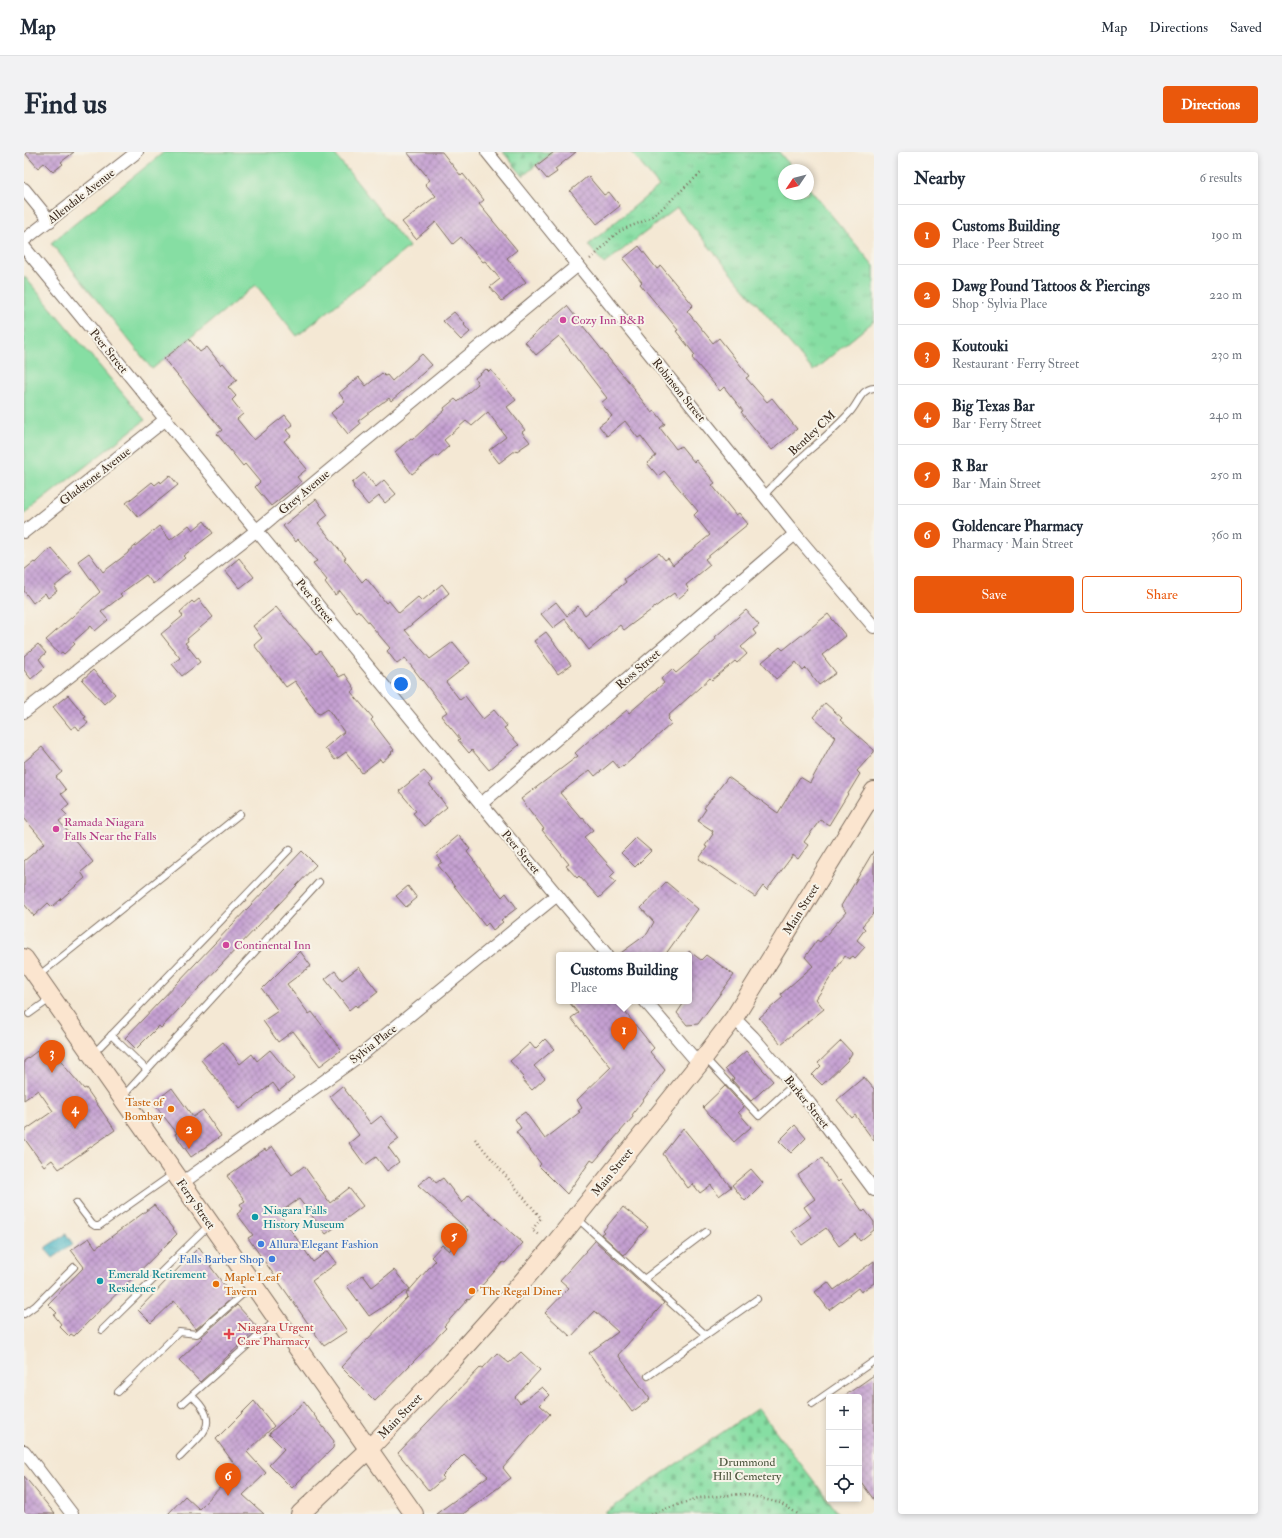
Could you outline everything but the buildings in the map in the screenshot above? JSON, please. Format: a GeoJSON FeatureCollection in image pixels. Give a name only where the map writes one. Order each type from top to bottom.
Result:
{"type":"FeatureCollection","features":[{"type":"Feature","properties":{"kind":"street","name":"Allendale Avenue"},"geometry":{"type":"LineString","coordinates":[[24,240],[137,152]]}},
{"type":"Feature","properties":{"kind":"street","name":"Robinson Street"},"geometry":{"type":"LineString","coordinates":[[487,152],[795,534],[874,627]]}},
{"type":"Feature","properties":{"kind":"street"},"geometry":{"type":"LineString","coordinates":[[24,189],[50,220]]}},
{"type":"Feature","properties":{"kind":"street","name":"Peer Street"},"geometry":{"type":"LineString","coordinates":[[24,247],[481,804],[604,952]]}},
{"type":"Feature","properties":{"kind":"street","name":"Grey Avenue"},"geometry":{"type":"LineString","coordinates":[[24,712],[257,530],[578,265]]}},
{"type":"Feature","properties":{"kind":"street","name":"Gladstone Avenue"},"geometry":{"type":"LineString","coordinates":[[24,532],[166,419]]}},
{"type":"Feature","properties":{"kind":"street","name":"Ross Street"},"geometry":{"type":"LineString","coordinates":[[481,804],[795,534]]}},
{"type":"Feature","properties":{"kind":"street","name":"Main Street"},"geometry":{"type":"LineString","coordinates":[[300,1514],[369,1449],[452,1362],[553,1246],[702,1060],[734,1018],[874,791]]}},
{"type":"Feature","properties":{"kind":"street","name":"Sylvia Place"},"geometry":{"type":"LineString","coordinates":[[178,1178],[366,1051],[557,895]]}},
{"type":"Feature","properties":{"kind":"street","name":"Ferry Street"},"geometry":{"type":"LineString","coordinates":[[24,959],[414,1514]]}},
{"type":"Feature","properties":{"kind":"street"},"geometry":{"type":"LineString","coordinates":[[648,1004],[702,1060]]}},
{"type":"Feature","properties":{"kind":"street","name":"Barker Street"},"geometry":{"type":"LineString","coordinates":[[734,1018],[794,1084],[874,1190]]}},
{"type":"Feature","properties":{"kind":"street"},"geometry":{"type":"LineString","coordinates":[[24,1451],[72,1514]]}},
{"type":"Feature","properties":{"kind":"lane","name":"Bentley CM"},"geometry":{"type":"LineString","coordinates":[[764,495],[802,456],[837,427],[856,405],[860,395],[868,388],[874,388]]}},
{"type":"Feature","properties":{"kind":"lane"},"geometry":{"type":"LineString","coordinates":[[37,977],[240,814]]}},
{"type":"Feature","properties":{"kind":"lane"},"geometry":{"type":"LineString","coordinates":[[92,1055],[290,849]]}},
{"type":"Feature","properties":{"kind":"lane"},"geometry":{"type":"LineString","coordinates":[[122,1098],[319,882]]}},
{"type":"Feature","properties":{"kind":"lane"},"geometry":{"type":"LineString","coordinates":[[29,1014],[52,998]]}},
{"type":"Feature","properties":{"kind":"lane"},"geometry":{"type":"LineString","coordinates":[[111,1035],[147,1070]]}},
{"type":"Feature","properties":{"kind":"lane"},"geometry":{"type":"LineString","coordinates":[[702,1060],[759,1116],[794,1084]]}},
{"type":"Feature","properties":{"kind":"lane"},"geometry":{"type":"LineString","coordinates":[[76,1203],[92,1224],[99,1226],[178,1178]]}},
{"type":"Feature","properties":{"kind":"lane"},"geometry":{"type":"LineString","coordinates":[[576,1217],[706,1335]]}},
{"type":"Feature","properties":{"kind":"lane"},"geometry":{"type":"LineString","coordinates":[[102,1330],[210,1224]]}},
{"type":"Feature","properties":{"kind":"lane"},"geometry":{"type":"LineString","coordinates":[[644,1279],[706,1232]]}},
{"type":"Feature","properties":{"kind":"lane"},"geometry":{"type":"LineString","coordinates":[[24,1314],[35,1306],[74,1267]]}},
{"type":"Feature","properties":{"kind":"lane"},"geometry":{"type":"LineString","coordinates":[[118,1392],[179,1332],[197,1334],[253,1285]]}},
{"type":"Feature","properties":{"kind":"lane"},"geometry":{"type":"LineString","coordinates":[[648,1376],[758,1299]]}},
{"type":"Feature","properties":{"kind":"lane"},"geometry":{"type":"LineString","coordinates":[[182,1404],[278,1319]]}},
{"type":"Feature","properties":{"kind":"lane"},"geometry":{"type":"LineString","coordinates":[[812,1404],[874,1361]]}},
{"type":"Feature","properties":{"kind":"lane"},"geometry":{"type":"LineString","coordinates":[[180,1457],[203,1434],[207,1427],[208,1420],[206,1413],[199,1402],[192,1396]]}},
{"type":"Feature","properties":{"kind":"path"},"geometry":{"type":"LineString","coordinates":[[578,265],[597,254],[615,234],[623,229],[643,222],[654,214],[702,172]]}},
{"type":"Feature","properties":{"kind":"path"},"geometry":{"type":"LineString","coordinates":[[475,1140],[541,1218],[532,1230],[553,1246]]}},
{"type":"Feature","properties":{"kind":"path"},"geometry":{"type":"LineString","coordinates":[[650,1514],[698,1498],[743,1494],[780,1503],[798,1514]]}},
{"type":"Feature","properties":{"kind":"green space"},"geometry":{"type":"Polygon","coordinates":[[[164,152],[333,152],[409,247],[297,336],[256,285],[152,369],[51,243],[164,152]]]}},
{"type":"Feature","properties":{"kind":"green space"},"geometry":{"type":"Polygon","coordinates":[[[503,152],[552,152],[523,176],[503,152]]]}},
{"type":"Feature","properties":{"kind":"green space"},"geometry":{"type":"Polygon","coordinates":[[[631,152],[779,152],[789,164],[778,164],[778,200],[814,200],[814,194],[874,266],[874,321],[813,371],[677,208],[604,264],[588,245],[659,186],[631,152]]]}},
{"type":"Feature","properties":{"kind":"green space"},"geometry":{"type":"Polygon","coordinates":[[[24,276],[145,420],[24,514],[24,276]]]}},
{"type":"Feature","properties":{"kind":"green space","name":"Drummond Hill Cemetery"},"geometry":{"type":"Polygon","coordinates":[[[758,1408],[826,1497],[826,1502],[830,1502],[839,1514],[606,1514],[606,1512],[758,1408]]]}},
{"type":"Feature","properties":{"kind":"water"},"geometry":{"type":"Polygon","coordinates":[[[66,1234],[73,1244],[53,1258],[46,1250],[46,1247],[66,1234]]]}},
{"type":"Feature","properties":{"kind":"place","name":"Cozy Inn B&B"},"geometry":{"type":"Point","coordinates":[563,320]}},
{"type":"Feature","properties":{"kind":"place","name":"Ramada Niagara Falls Near the Falls"},"geometry":{"type":"Point","coordinates":[56,829]}},
{"type":"Feature","properties":{"kind":"place","name":"Continental Inn"},"geometry":{"type":"Point","coordinates":[226,945]}},
{"type":"Feature","properties":{"kind":"place","name":"Customs Building"},"geometry":{"type":"Point","coordinates":[624,1050]}},
{"type":"Feature","properties":{"kind":"place","name":"Koutouki"},"geometry":{"type":"Point","coordinates":[52,1073]}},
{"type":"Feature","properties":{"kind":"place","name":"Taste of Bombay"},"geometry":{"type":"Point","coordinates":[171,1109]}},
{"type":"Feature","properties":{"kind":"place","name":"Big Texas Bar"},"geometry":{"type":"Point","coordinates":[75,1129]}},
{"type":"Feature","properties":{"kind":"place","name":"Dawg Pound Tattoos & Piercings"},"geometry":{"type":"Point","coordinates":[189,1149]}},
{"type":"Feature","properties":{"kind":"place","name":"Niagara Falls History Museum"},"geometry":{"type":"Point","coordinates":[255,1217]}},
{"type":"Feature","properties":{"kind":"place","name":"Allura Elegant Fashion"},"geometry":{"type":"Point","coordinates":[261,1244]}},
{"type":"Feature","properties":{"kind":"place","name":"R Bar"},"geometry":{"type":"Point","coordinates":[454,1256]}},
{"type":"Feature","properties":{"kind":"place","name":"Falls Barber Shop"},"geometry":{"type":"Point","coordinates":[272,1259]}},
{"type":"Feature","properties":{"kind":"place","name":"Emerald Retirement Residence"},"geometry":{"type":"Point","coordinates":[100,1281]}},
{"type":"Feature","properties":{"kind":"place","name":"Maple Leaf Tavern"},"geometry":{"type":"Point","coordinates":[216,1284]}},
{"type":"Feature","properties":{"kind":"place","name":"The Regal Diner"},"geometry":{"type":"Point","coordinates":[472,1291]}},
{"type":"Feature","properties":{"kind":"place","name":"Niagara Urgent Care Pharmacy"},"geometry":{"type":"Point","coordinates":[229,1334]}},
{"type":"Feature","properties":{"kind":"place","name":"Goldencare Pharmacy"},"geometry":{"type":"Point","coordinates":[228,1496]}}]}
